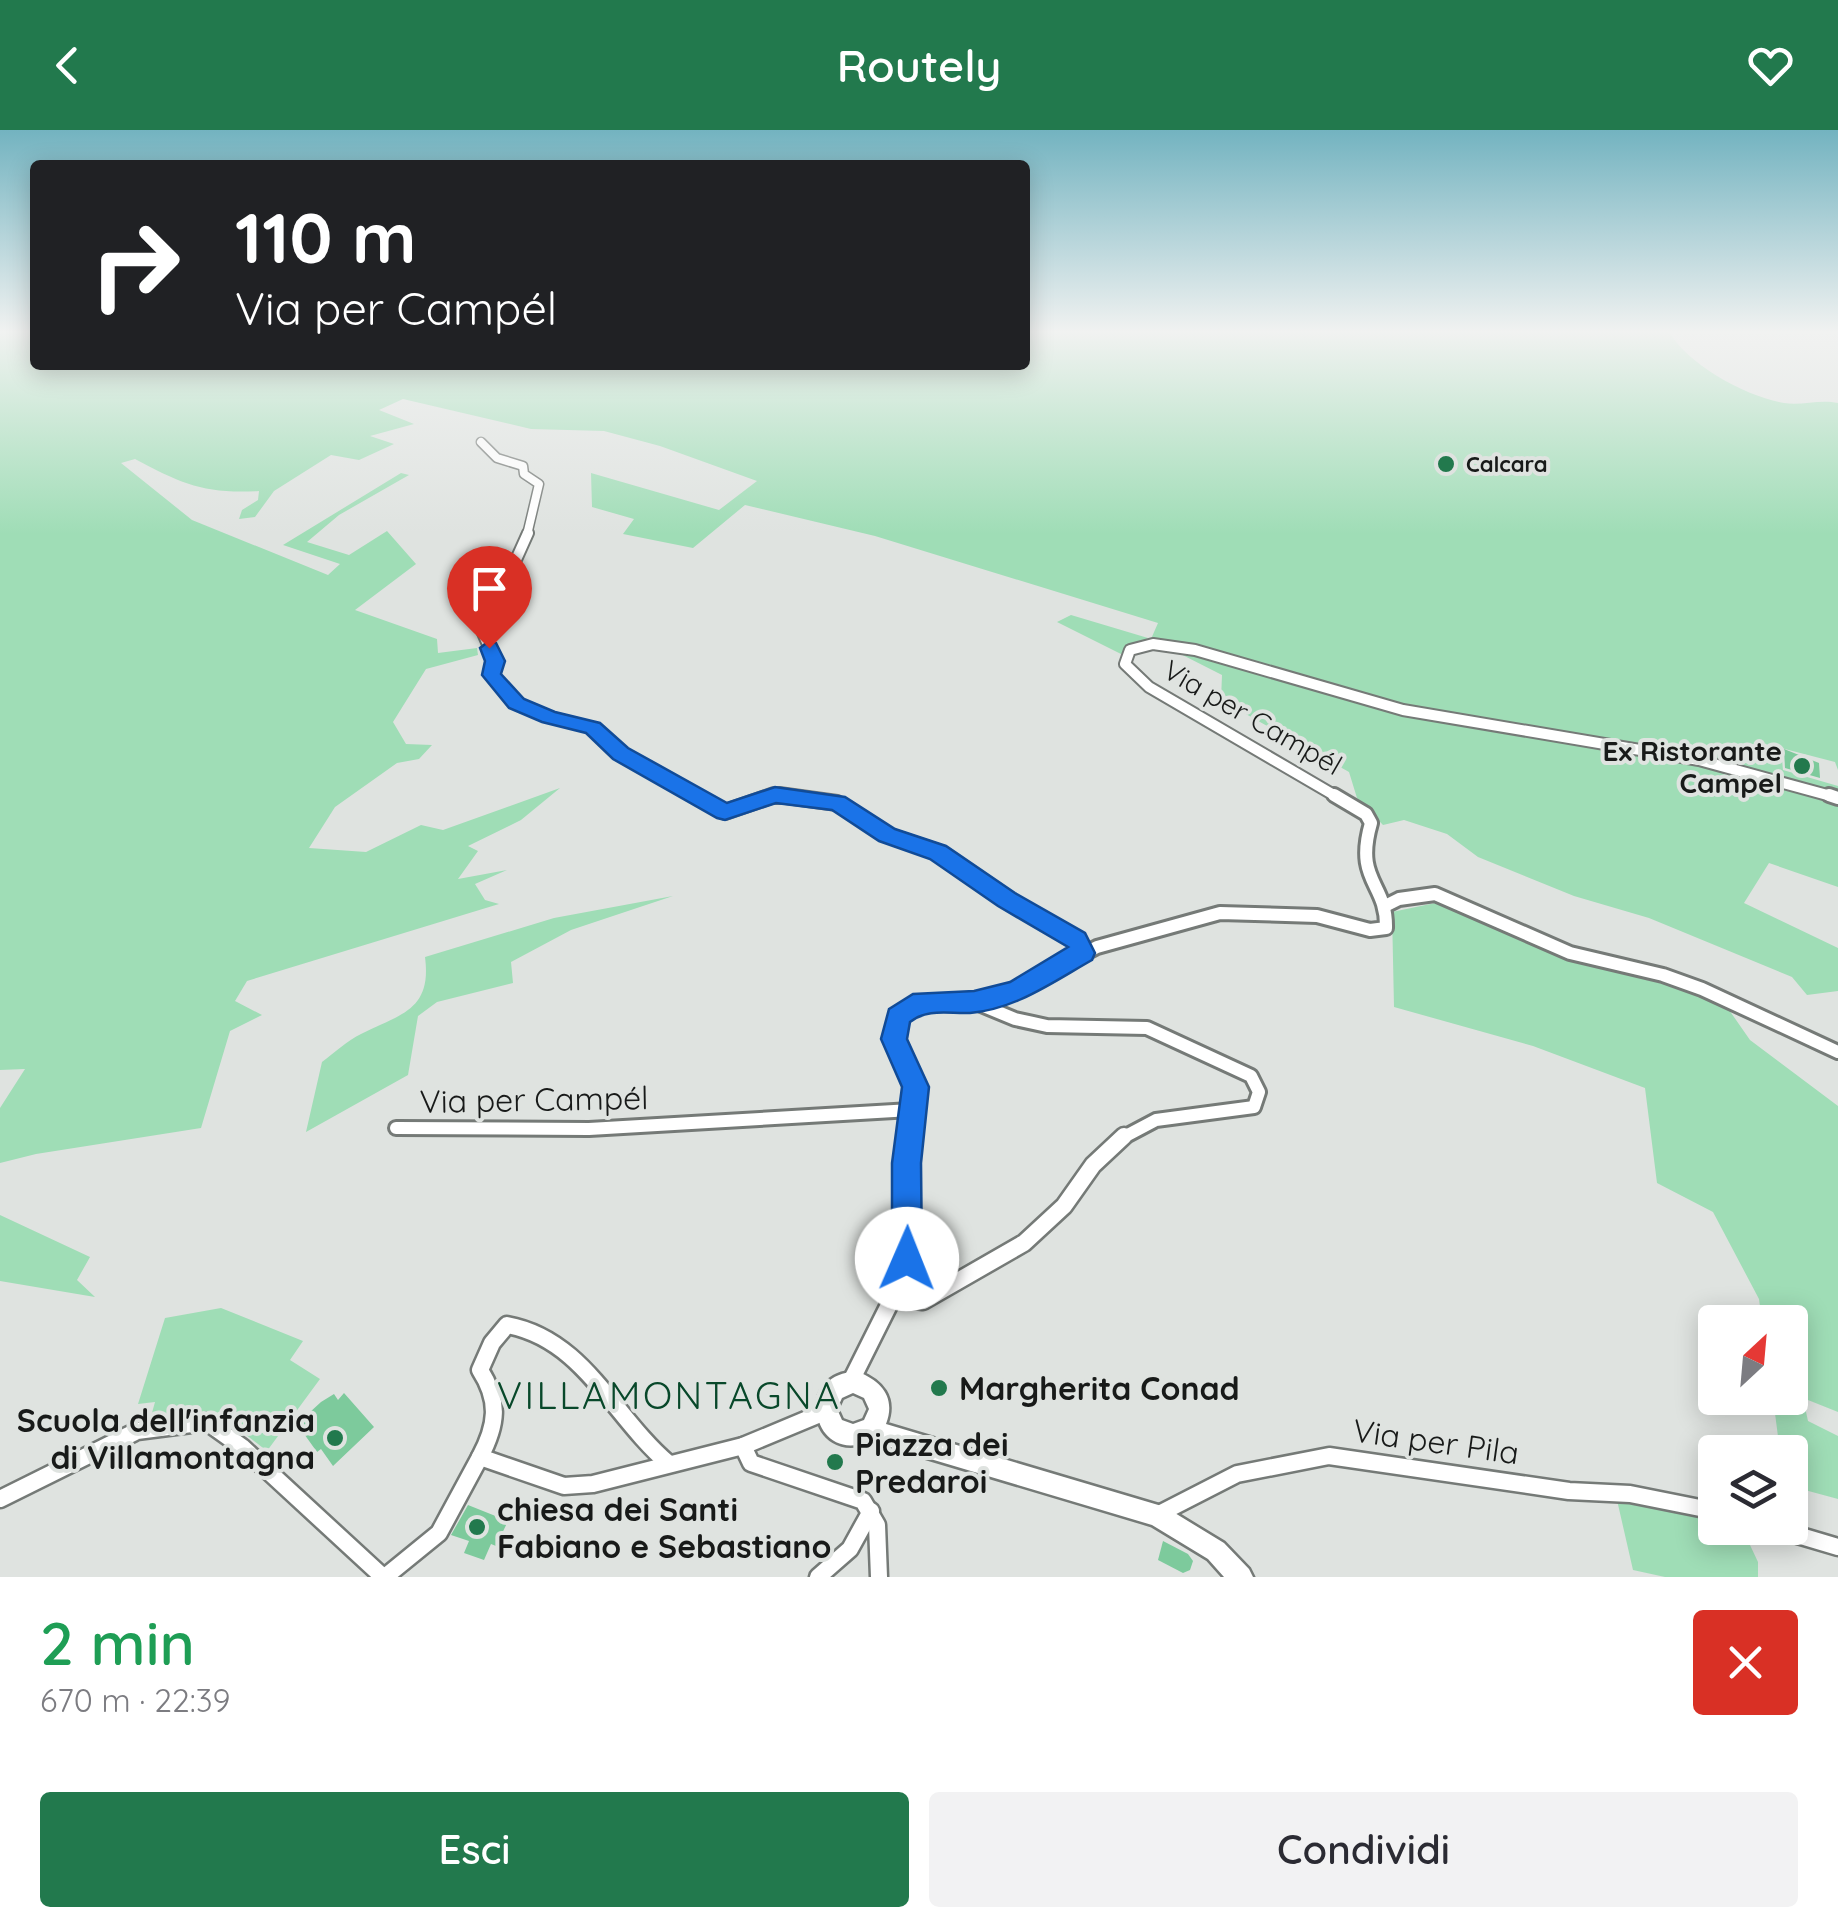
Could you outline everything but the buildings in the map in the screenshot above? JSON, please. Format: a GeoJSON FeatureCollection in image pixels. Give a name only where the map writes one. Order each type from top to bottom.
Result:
{"type":"FeatureCollection","features":[{"type":"Feature","properties":{"kind":"street"},"geometry":{"type":"LineString","coordinates":[[481,442],[496,458],[523,466],[524,474],[538,484],[526,540],[483,633],[495,661],[492,675],[516,703],[549,718],[593,728],[621,754],[725,812],[775,795],[838,803],[887,835],[938,852],[1007,900],[1066,932],[1083,953]]}},
{"type":"Feature","properties":{"kind":"street","name":"Via per Campél"},"geometry":{"type":"LineString","coordinates":[[1385,906],[1366,868],[1364,855],[1371,823],[1366,814],[1149,687],[1125,664],[1127,653],[1153,644],[1195,650],[1403,710],[1699,760],[1838,798]]}},
{"type":"Feature","properties":{"kind":"street"},"geometry":{"type":"LineString","coordinates":[[851,1380],[870,1387],[876,1397],[876,1420],[861,1435],[842,1435],[827,1411],[830,1396],[851,1380],[893,1298],[907,1259],[906,1163],[916,1087],[894,1039],[898,1016],[913,1005],[974,1002],[1016,991],[1083,953],[1235,911],[1327,917],[1379,932],[1386,928],[1385,906],[1436,894],[1570,952],[1663,974],[1838,1052]]}},
{"type":"Feature","properties":{"kind":"street"},"geometry":{"type":"LineString","coordinates":[[893,1298],[923,1301],[1024,1243],[1064,1206],[1094,1165],[1128,1132],[1156,1120],[1254,1106],[1260,1092],[1250,1076],[1148,1028],[1130,1024],[1057,1027],[1024,1023],[974,1002]]}},
{"type":"Feature","properties":{"kind":"street","name":"Via per Campél"},"geometry":{"type":"LineString","coordinates":[[396,1128],[483,1132],[912,1110]]}},
{"type":"Feature","properties":{"kind":"street"},"geometry":{"type":"LineString","coordinates":[[0,1499],[136,1431],[207,1422],[242,1447],[384,1577],[439,1533],[496,1431],[498,1416],[490,1386],[480,1370],[507,1325],[518,1325],[574,1355],[648,1450],[669,1464]]}},
{"type":"Feature","properties":{"kind":"street"},"geometry":{"type":"LineString","coordinates":[[480,1457],[564,1486],[616,1480],[743,1446],[827,1411]]}},
{"type":"Feature","properties":{"kind":"street"},"geometry":{"type":"LineString","coordinates":[[869,1430],[1157,1514],[1216,1551],[1240,1577]]}},
{"type":"Feature","properties":{"kind":"street"},"geometry":{"type":"LineString","coordinates":[[743,1446],[751,1463],[863,1501],[877,1526],[879,1577]]}},
{"type":"Feature","properties":{"kind":"street","name":"Via per Pila"},"geometry":{"type":"LineString","coordinates":[[1157,1514],[1237,1474],[1329,1456],[1569,1491],[1630,1494],[1698,1508]]}},
{"type":"Feature","properties":{"kind":"street"},"geometry":{"type":"LineString","coordinates":[[818,1577],[838,1562],[864,1528],[871,1511]]}},
{"type":"Feature","properties":{"kind":"street"},"geometry":{"type":"LineString","coordinates":[[1808,1539],[1838,1548]]}},
{"type":"Feature","properties":{"kind":"green space"},"geometry":{"type":"Polygon","coordinates":[[[0,399],[1765,399],[1797,404],[1838,403],[1838,770],[1835,762],[1781,748],[1783,770],[1838,786],[1838,887],[1769,863],[1744,903],[1838,948],[1838,991],[1807,995],[1792,977],[1649,918],[1574,896],[1478,857],[1447,834],[1404,820],[1383,825],[1357,798],[1349,772],[1221,700],[1222,675],[1151,639],[1158,623],[875,536],[745,505],[693,548],[623,534],[634,519],[592,507],[591,473],[719,510],[757,481],[660,446],[604,431],[531,429],[403,399],[379,410],[414,424],[370,436],[394,444],[359,460],[331,455],[274,491],[255,517],[239,519],[242,510],[258,500],[259,491],[208,489],[180,481],[135,459],[121,463],[192,520],[328,575],[340,564],[283,545],[401,473],[409,475],[339,515],[307,542],[349,555],[387,531],[416,564],[355,610],[437,639],[438,653],[477,648],[478,655],[426,669],[393,722],[406,744],[432,745],[419,759],[397,763],[335,807],[309,848],[366,852],[421,825],[443,830],[560,788],[521,820],[468,846],[478,851],[458,879],[507,870],[475,884],[485,900],[499,904],[247,981],[235,1001],[262,1015],[230,1031],[201,1128],[0,1163],[0,1108],[25,1069],[0,1070],[0,399]]]}},
{"type":"Feature","properties":{"kind":"green space"},"geometry":{"type":"Polygon","coordinates":[[[1071,615],[1148,638],[1121,654],[1057,622],[1071,615]]]}},
{"type":"Feature","properties":{"kind":"green space"},"geometry":{"type":"Polygon","coordinates":[[[673,896],[571,930],[511,962],[513,983],[437,1002],[418,1016],[408,1075],[306,1132],[322,1062],[356,1037],[411,1008],[424,989],[425,957],[554,918],[673,896]]]}},
{"type":"Feature","properties":{"kind":"green space"},"geometry":{"type":"Polygon","coordinates":[[[1440,902],[1563,958],[1658,978],[1727,1007],[1750,1040],[1838,1106],[1838,1412],[1808,1400],[1808,1305],[1760,1305],[1713,1212],[1657,1183],[1645,1088],[1533,1046],[1394,1007],[1392,912],[1440,902]]]}},
{"type":"Feature","properties":{"kind":"green space"},"geometry":{"type":"Polygon","coordinates":[[[0,1215],[90,1257],[77,1280],[95,1297],[0,1281],[0,1215]]]}},
{"type":"Feature","properties":{"kind":"green space"},"geometry":{"type":"Polygon","coordinates":[[[221,1308],[303,1341],[290,1360],[320,1379],[267,1451],[214,1416],[150,1420],[155,1402],[138,1404],[165,1318],[221,1308]]]}},
{"type":"Feature","properties":{"kind":"green space"},"geometry":{"type":"Polygon","coordinates":[[[1775,1415],[1807,1415],[1808,1421],[1838,1436],[1838,1499],[1808,1491],[1808,1435],[1778,1435],[1775,1415]]]}},
{"type":"Feature","properties":{"kind":"green space"},"geometry":{"type":"Polygon","coordinates":[[[1617,1500],[1698,1517],[1698,1545],[1750,1545],[1758,1562],[1758,1577],[1665,1577],[1633,1570],[1617,1500]]]}},
{"type":"Feature","properties":{"kind":"place","name":"Calcara"},"geometry":{"type":"Point","coordinates":[1446,464]}},
{"type":"Feature","properties":{"kind":"place","name":"Ex Ristorante Campel"},"geometry":{"type":"Point","coordinates":[1802,766]}},
{"type":"Feature","properties":{"kind":"place","name":"Margherita Conad"},"geometry":{"type":"Point","coordinates":[939,1388]}},
{"type":"Feature","properties":{"kind":"place","name":"Scuola dell'infanzia di Villamontagna"},"geometry":{"type":"Point","coordinates":[335,1438]}},
{"type":"Feature","properties":{"kind":"place","name":"Piazza dei Predaroi"},"geometry":{"type":"Point","coordinates":[835,1462]}},
{"type":"Feature","properties":{"kind":"place","name":"chiesa dei Santi Fabiano e Sebastiano"},"geometry":{"type":"Point","coordinates":[477,1527]}},
{"type":"Feature","properties":{"kind":"district","name":"VILLAMONTAGNA"},"geometry":{"type":"Point","coordinates":[669,1395]}},
{"type":"Feature","properties":{"kind":"route"},"geometry":{"type":"LineString","coordinates":[[489,648],[495,661],[492,675],[516,703],[549,718],[593,728],[621,754],[725,812],[775,795],[824,798],[838,803],[887,835],[938,852],[1007,900],[1076,940],[1083,953],[1016,991],[974,1002],[925,1002],[898,1016],[894,1039],[916,1087],[906,1163],[910,1221],[907,1259]]}}]}
